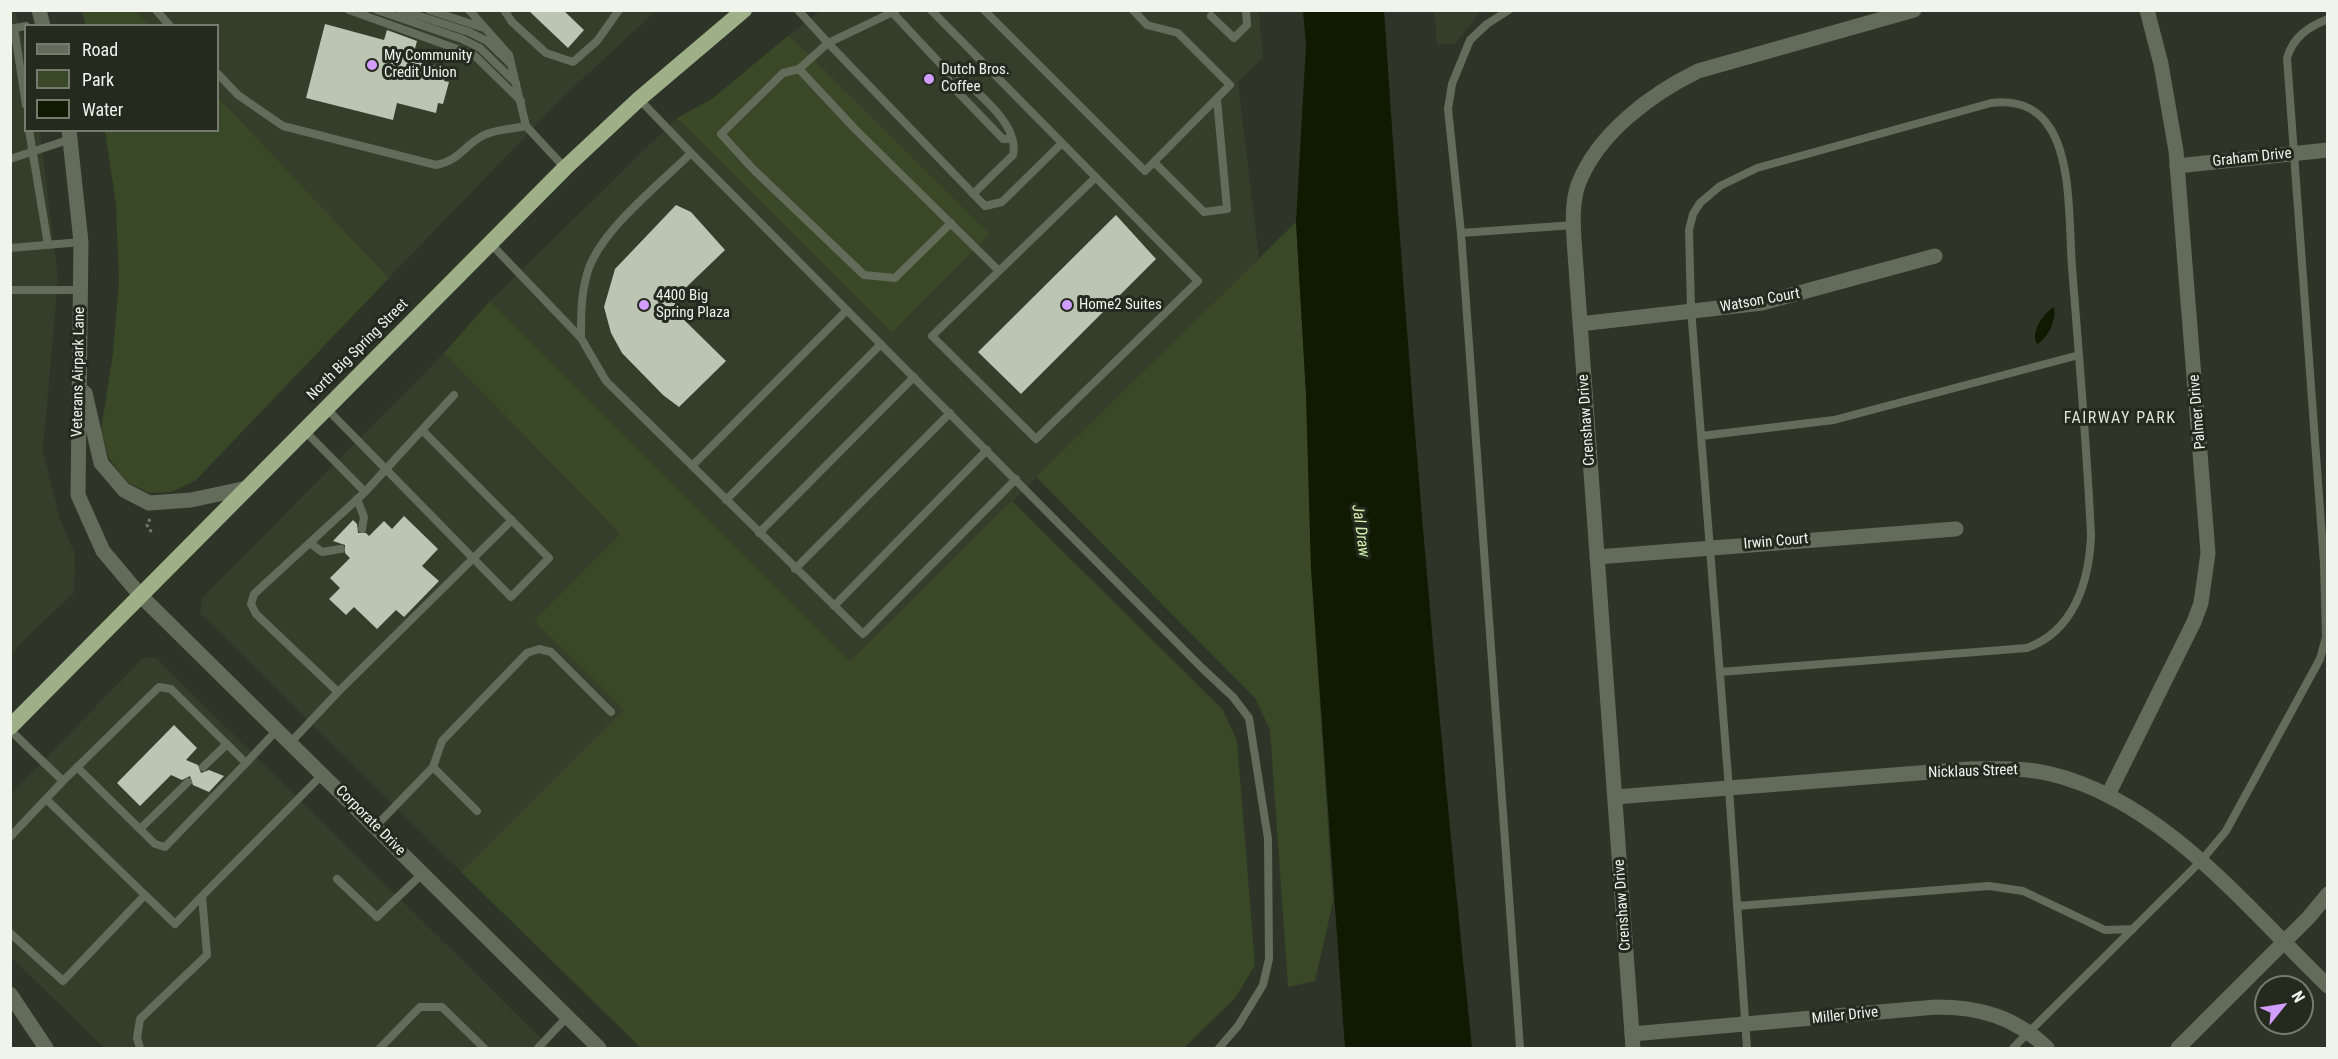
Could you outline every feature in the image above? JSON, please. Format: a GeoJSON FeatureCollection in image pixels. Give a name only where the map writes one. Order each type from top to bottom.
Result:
{"type":"FeatureCollection","features":[{"type":"Feature","properties":{"kind":"highway","name":"North Big Spring Street"},"geometry":{"type":"LineString","coordinates":[[10,729],[140,595],[565,168],[639,99],[744,10]]}},
{"type":"Feature","properties":{"kind":"street","name":"Crenshaw Drive"},"geometry":{"type":"LineString","coordinates":[[1633,1041],[1580,324],[1573,206],[1578,185],[1590,162],[1653,95],[1698,71],[1914,10]]}},
{"type":"Feature","properties":{"kind":"street","name":"Palmer Drive"},"geometry":{"type":"LineString","coordinates":[[2108,795],[2194,622],[2201,603],[2206,573],[2208,531],[2177,166],[2161,64],[2147,10]]}},
{"type":"Feature","properties":{"kind":"street","name":"Veterans Airpark Lane"},"geometry":{"type":"LineString","coordinates":[[70,135],[81,242],[78,495],[104,551],[140,595]]}},
{"type":"Feature","properties":{"kind":"street","name":"Graham Drive"},"geometry":{"type":"LineString","coordinates":[[2177,166],[2328,150]]}},
{"type":"Feature","properties":{"kind":"street","name":"Watson Court"},"geometry":{"type":"LineString","coordinates":[[1580,324],[1691,312],[1780,299],[1935,256]]}},
{"type":"Feature","properties":{"kind":"street"},"geometry":{"type":"LineString","coordinates":[[80,367],[101,463],[124,490],[149,503],[191,500],[246,488]]}},
{"type":"Feature","properties":{"kind":"street","name":"Irwin Court"},"geometry":{"type":"LineString","coordinates":[[1597,556],[1956,529]]}},
{"type":"Feature","properties":{"kind":"street","name":"Corporate Drive"},"geometry":{"type":"LineString","coordinates":[[140,595],[567,1017],[593,1047]]}},
{"type":"Feature","properties":{"kind":"street","name":"Nicklaus Street"},"geometry":{"type":"LineString","coordinates":[[1615,797],[1969,769],[2014,769],[2051,774],[2108,795],[2174,837],[2328,986]]}},
{"type":"Feature","properties":{"kind":"street"},"geometry":{"type":"LineString","coordinates":[[2178,1048],[2283,943],[2328,894]]}},
{"type":"Feature","properties":{"kind":"street"},"geometry":{"type":"LineString","coordinates":[[10,994],[46,1048]]}},
{"type":"Feature","properties":{"kind":"street","name":"Miller Drive"},"geometry":{"type":"LineString","coordinates":[[1633,1041],[1745,1026],[1936,1007],[1964,1007],[2008,1019],[2029,1032],[2047,1048]]}},
{"type":"Feature","properties":{"kind":"lane"},"geometry":{"type":"LineString","coordinates":[[156,10],[168,24]]}},
{"type":"Feature","properties":{"kind":"lane"},"geometry":{"type":"LineString","coordinates":[[349,10],[474,55],[520,101]]}},
{"type":"Feature","properties":{"kind":"lane"},"geometry":{"type":"LineString","coordinates":[[377,10],[462,39],[480,48],[517,84]]}},
{"type":"Feature","properties":{"kind":"lane"},"geometry":{"type":"LineString","coordinates":[[401,10],[469,32],[487,41],[512,65]]}},
{"type":"Feature","properties":{"kind":"lane"},"geometry":{"type":"LineString","coordinates":[[429,10],[486,28]]}},
{"type":"Feature","properties":{"kind":"lane"},"geometry":{"type":"LineString","coordinates":[[469,10],[509,55],[526,126],[565,168]]}},
{"type":"Feature","properties":{"kind":"lane"},"geometry":{"type":"LineString","coordinates":[[504,10],[512,22],[546,53],[573,62],[597,41],[619,10]]}},
{"type":"Feature","properties":{"kind":"lane"},"geometry":{"type":"LineString","coordinates":[[798,10],[985,206],[1002,202],[1062,143]]}},
{"type":"Feature","properties":{"kind":"lane"},"geometry":{"type":"LineString","coordinates":[[931,10],[1096,177],[1198,281],[1036,439],[932,336],[1096,177]]}},
{"type":"Feature","properties":{"kind":"lane"},"geometry":{"type":"LineString","coordinates":[[984,10],[1145,171],[1230,85],[1178,33],[1147,25],[1133,10]]}},
{"type":"Feature","properties":{"kind":"lane"},"geometry":{"type":"LineString","coordinates":[[1211,16],[1234,38],[1247,26],[1246,10]]}},
{"type":"Feature","properties":{"kind":"lane"},"geometry":{"type":"LineString","coordinates":[[1509,10],[1487,24],[1470,40],[1452,84],[1448,109],[1461,233],[1520,1048]]}},
{"type":"Feature","properties":{"kind":"lane"},"geometry":{"type":"LineString","coordinates":[[951,223],[895,278],[864,275],[752,168],[720,134],[783,73],[800,69],[828,43],[894,11],[948,71],[957,73],[1011,129],[1015,146],[1013,155],[973,194]]}},
{"type":"Feature","properties":{"kind":"lane"},"geometry":{"type":"LineString","coordinates":[[2013,1048],[2201,861],[2226,831],[2320,659],[2326,637],[2324,564],[2287,58],[2298,36],[2311,26],[2328,19]]}},
{"type":"Feature","properties":{"kind":"lane"},"geometry":{"type":"LineString","coordinates":[[12,28],[24,94]]}},
{"type":"Feature","properties":{"kind":"lane"},"geometry":{"type":"LineString","coordinates":[[800,69],[854,128],[999,271]]}},
{"type":"Feature","properties":{"kind":"lane"},"geometry":{"type":"LineString","coordinates":[[948,71],[949,83],[1003,139],[1012,139]]}},
{"type":"Feature","properties":{"kind":"lane"},"geometry":{"type":"LineString","coordinates":[[219,75],[238,95],[283,126],[436,165],[451,162],[470,144],[487,134],[526,126]]}},
{"type":"Feature","properties":{"kind":"lane"},"geometry":{"type":"LineString","coordinates":[[639,99],[1233,697],[1249,718],[1268,839],[1269,959],[1263,985],[1238,1026],[1219,1048]]}},
{"type":"Feature","properties":{"kind":"lane"},"geometry":{"type":"LineString","coordinates":[[1154,162],[1204,212],[1227,209],[1217,99]]}},
{"type":"Feature","properties":{"kind":"lane"},"geometry":{"type":"LineString","coordinates":[[1720,672],[2027,648],[2054,634],[2069,616],[2079,595],[2090,556],[2089,489],[2066,187],[2059,148],[2044,120],[2029,107],[2014,102],[1991,103],[1758,168],[1720,186],[1701,203],[1693,214],[1689,230],[1691,312],[1711,548],[1747,1048]]}},
{"type":"Feature","properties":{"kind":"lane"},"geometry":{"type":"LineString","coordinates":[[29,132],[48,245]]}},
{"type":"Feature","properties":{"kind":"lane"},"geometry":{"type":"LineString","coordinates":[[10,159],[70,135]]}},
{"type":"Feature","properties":{"kind":"lane"},"geometry":{"type":"LineString","coordinates":[[581,338],[581,306],[587,273],[603,240],[691,153]]}},
{"type":"Feature","properties":{"kind":"lane"},"geometry":{"type":"LineString","coordinates":[[1461,233],[1574,225]]}},
{"type":"Feature","properties":{"kind":"lane"},"geometry":{"type":"LineString","coordinates":[[10,248],[81,242]]}},
{"type":"Feature","properties":{"kind":"lane"},"geometry":{"type":"LineString","coordinates":[[490,243],[581,338],[606,381],[863,634],[1017,479]]}},
{"type":"Feature","properties":{"kind":"lane"},"geometry":{"type":"LineString","coordinates":[[10,290],[81,290]]}},
{"type":"Feature","properties":{"kind":"lane"},"geometry":{"type":"LineString","coordinates":[[692,466],[847,310]]}},
{"type":"Feature","properties":{"kind":"lane"},"geometry":{"type":"LineString","coordinates":[[726,500],[881,344]]}},
{"type":"Feature","properties":{"kind":"lane"},"geometry":{"type":"LineString","coordinates":[[1701,436],[1834,420],[2079,355]]}},
{"type":"Feature","properties":{"kind":"lane"},"geometry":{"type":"LineString","coordinates":[[759,533],[914,377]]}},
{"type":"Feature","properties":{"kind":"lane"},"geometry":{"type":"LineString","coordinates":[[338,693],[308,660],[256,614],[251,604],[254,594],[365,492],[454,395]]}},
{"type":"Feature","properties":{"kind":"lane"},"geometry":{"type":"LineString","coordinates":[[326,408],[511,597],[549,558],[422,430]]}},
{"type":"Feature","properties":{"kind":"lane"},"geometry":{"type":"LineString","coordinates":[[795,568],[950,413]]}},
{"type":"Feature","properties":{"kind":"lane"},"geometry":{"type":"LineString","coordinates":[[304,430],[365,492]]}},
{"type":"Feature","properties":{"kind":"lane"},"geometry":{"type":"LineString","coordinates":[[834,606],[987,450]]}},
{"type":"Feature","properties":{"kind":"lane"},"geometry":{"type":"LineString","coordinates":[[357,499],[364,517],[362,529]]}},
{"type":"Feature","properties":{"kind":"lane"},"geometry":{"type":"LineString","coordinates":[[290,743],[512,520]]}},
{"type":"Feature","properties":{"kind":"lane"},"geometry":{"type":"LineString","coordinates":[[310,543],[322,552],[341,549]]}},
{"type":"Feature","properties":{"kind":"lane"},"geometry":{"type":"LineString","coordinates":[[375,827],[433,767],[442,741],[527,653],[539,649],[551,652],[611,712]]}},
{"type":"Feature","properties":{"kind":"lane"},"geometry":{"type":"LineString","coordinates":[[10,837],[63,781],[159,687],[171,689],[246,763]]}},
{"type":"Feature","properties":{"kind":"lane"},"geometry":{"type":"LineString","coordinates":[[10,729],[63,781]]}},
{"type":"Feature","properties":{"kind":"lane"},"geometry":{"type":"LineString","coordinates":[[77,767],[160,847],[171,844],[277,730]]}},
{"type":"Feature","properties":{"kind":"lane"},"geometry":{"type":"LineString","coordinates":[[203,767],[227,744]]}},
{"type":"Feature","properties":{"kind":"lane"},"geometry":{"type":"LineString","coordinates":[[433,767],[477,811]]}},
{"type":"Feature","properties":{"kind":"lane"},"geometry":{"type":"LineString","coordinates":[[46,799],[175,924],[322,775]]}},
{"type":"Feature","properties":{"kind":"lane"},"geometry":{"type":"LineString","coordinates":[[140,829],[188,782]]}},
{"type":"Feature","properties":{"kind":"lane"},"geometry":{"type":"LineString","coordinates":[[337,879],[377,916],[422,874]]}},
{"type":"Feature","properties":{"kind":"lane"},"geometry":{"type":"LineString","coordinates":[[1737,906],[1977,887],[2009,887],[2023,891],[2105,930],[2133,929]]}},
{"type":"Feature","properties":{"kind":"lane"},"geometry":{"type":"LineString","coordinates":[[10,933],[63,981],[146,895]]}},
{"type":"Feature","properties":{"kind":"lane"},"geometry":{"type":"LineString","coordinates":[[140,1048],[137,1038],[140,1019],[207,955],[202,896]]}},
{"type":"Feature","properties":{"kind":"lane"},"geometry":{"type":"LineString","coordinates":[[380,1048],[420,1007],[442,1007],[484,1048]]}},
{"type":"Feature","properties":{"kind":"lane"},"geometry":{"type":"LineString","coordinates":[[538,1048],[567,1017]]}},
{"type":"Feature","properties":{"kind":"path"},"geometry":{"type":"LineString","coordinates":[[150,517],[147,525],[152,532]]}},
{"type":"Feature","properties":{"kind":"shaded area"},"geometry":{"type":"Polygon","coordinates":[[[15,10],[24,44],[24,132],[40,132],[58,279],[43,451],[60,519],[75,554],[74,592],[11,653],[10,11],[15,10]]]}},
{"type":"Feature","properties":{"kind":"shaded area"},"geometry":{"type":"Polygon","coordinates":[[[1434,10],[1481,11],[1455,44],[1437,45],[1434,10]]]}},
{"type":"Feature","properties":{"kind":"shaded area"},"geometry":{"type":"Polygon","coordinates":[[[135,11],[656,11],[566,94],[389,278],[219,98],[219,24],[148,24],[135,11]]]}},
{"type":"Feature","properties":{"kind":"shaded area"},"geometry":{"type":"Polygon","coordinates":[[[821,11],[1259,11],[1263,58],[1238,82],[1259,258],[851,662],[490,301],[677,118],[892,333],[990,234],[789,35],[821,11]]]}},
{"type":"Feature","properties":{"kind":"shaded area"},"geometry":{"type":"Polygon","coordinates":[[[444,353],[620,534],[534,621],[625,710],[461,872],[200,613],[202,598],[444,353]]]}},
{"type":"Feature","properties":{"kind":"shaded area"},"geometry":{"type":"Polygon","coordinates":[[[143,658],[156,658],[551,1048],[104,1048],[11,957],[10,795],[143,658]]]}},
{"type":"Feature","properties":{"kind":"green space"},"geometry":{"type":"Polygon","coordinates":[[[81,11],[135,11],[148,24],[86,24],[81,11]]]}},
{"type":"Feature","properties":{"kind":"green space"},"geometry":{"type":"Polygon","coordinates":[[[789,35],[990,234],[892,333],[677,118],[712,99],[789,35]]]}},
{"type":"Feature","properties":{"kind":"green space"},"geometry":{"type":"Polygon","coordinates":[[[219,98],[389,278],[195,481],[171,492],[149,493],[127,482],[109,458],[101,430],[113,353],[119,282],[116,204],[105,132],[219,132],[219,98]]]}},
{"type":"Feature","properties":{"kind":"green space"},"geometry":{"type":"Polygon","coordinates":[[[1296,222],[1306,394],[1311,568],[1333,902],[1315,981],[1288,987],[1270,730],[1255,698],[1036,477],[1296,222]]]}},
{"type":"Feature","properties":{"kind":"green space"},"geometry":{"type":"Polygon","coordinates":[[[490,301],[850,661],[1012,501],[1223,710],[1237,741],[1255,965],[1236,997],[1184,1048],[641,1048],[461,872],[624,710],[534,621],[620,534],[444,353],[490,301]]]}},
{"type":"Feature","properties":{"kind":"water","name":"Jal Draw"},"geometry":{"type":"Polygon","coordinates":[[[1303,11],[1384,11],[1423,530],[1472,1048],[1345,1048],[1311,568],[1306,394],[1296,222],[1306,45],[1303,11]]]}},
{"type":"Feature","properties":{"kind":"water"},"geometry":{"type":"Polygon","coordinates":[[[2054,307],[2051,328],[2045,338],[2037,344],[2036,329],[2054,307]]]}},
{"type":"Feature","properties":{"kind":"building"},"geometry":{"type":"Polygon","coordinates":[[[528,10],[563,10],[584,30],[568,48],[528,10]]]}},
{"type":"Feature","properties":{"kind":"building","name":"My Community Credit Union"},"geometry":{"type":"Polygon","coordinates":[[[325,24],[384,40],[387,30],[417,41],[412,60],[447,69],[444,81],[449,82],[443,104],[438,103],[436,113],[397,103],[393,120],[306,98],[325,24]]]}},
{"type":"Feature","properties":{"kind":"building","name":"4400 Big Spring Plaza"},"geometry":{"type":"Polygon","coordinates":[[[676,205],[691,212],[725,250],[675,298],[675,311],[726,361],[679,407],[663,395],[622,353],[611,333],[604,307],[615,269],[676,205]]]}},
{"type":"Feature","properties":{"kind":"building","name":"Home2 Suites"},"geometry":{"type":"Polygon","coordinates":[[[1116,215],[1156,259],[1021,394],[978,352],[1116,215]]]}},
{"type":"Feature","properties":{"kind":"building"},"geometry":{"type":"Polygon","coordinates":[[[404,516],[438,549],[422,566],[439,581],[404,617],[396,610],[377,629],[354,607],[346,615],[329,599],[340,588],[330,578],[350,558],[345,553],[345,545],[333,541],[353,520],[357,524],[358,533],[366,533],[369,536],[384,521],[392,529],[404,516]]]}},
{"type":"Feature","properties":{"kind":"building"},"geometry":{"type":"Polygon","coordinates":[[[174,725],[197,748],[186,760],[198,765],[201,773],[209,770],[224,776],[209,792],[193,785],[190,776],[182,780],[171,775],[140,806],[117,783],[174,725]]]}},
{"type":"Feature","properties":{"kind":"place","name":"My Community Credit Union"},"geometry":{"type":"Point","coordinates":[372,65]}},
{"type":"Feature","properties":{"kind":"place","name":"Dutch Bros. Coffee"},"geometry":{"type":"Point","coordinates":[929,79]}},
{"type":"Feature","properties":{"kind":"place","name":"4400 Big Spring Plaza"},"geometry":{"type":"Point","coordinates":[644,305]}},
{"type":"Feature","properties":{"kind":"place","name":"Home2 Suites"},"geometry":{"type":"Point","coordinates":[1067,305]}},
{"type":"Feature","properties":{"kind":"district","name":"FAIRWAY PARK"},"geometry":{"type":"Point","coordinates":[2120,419]}}]}
